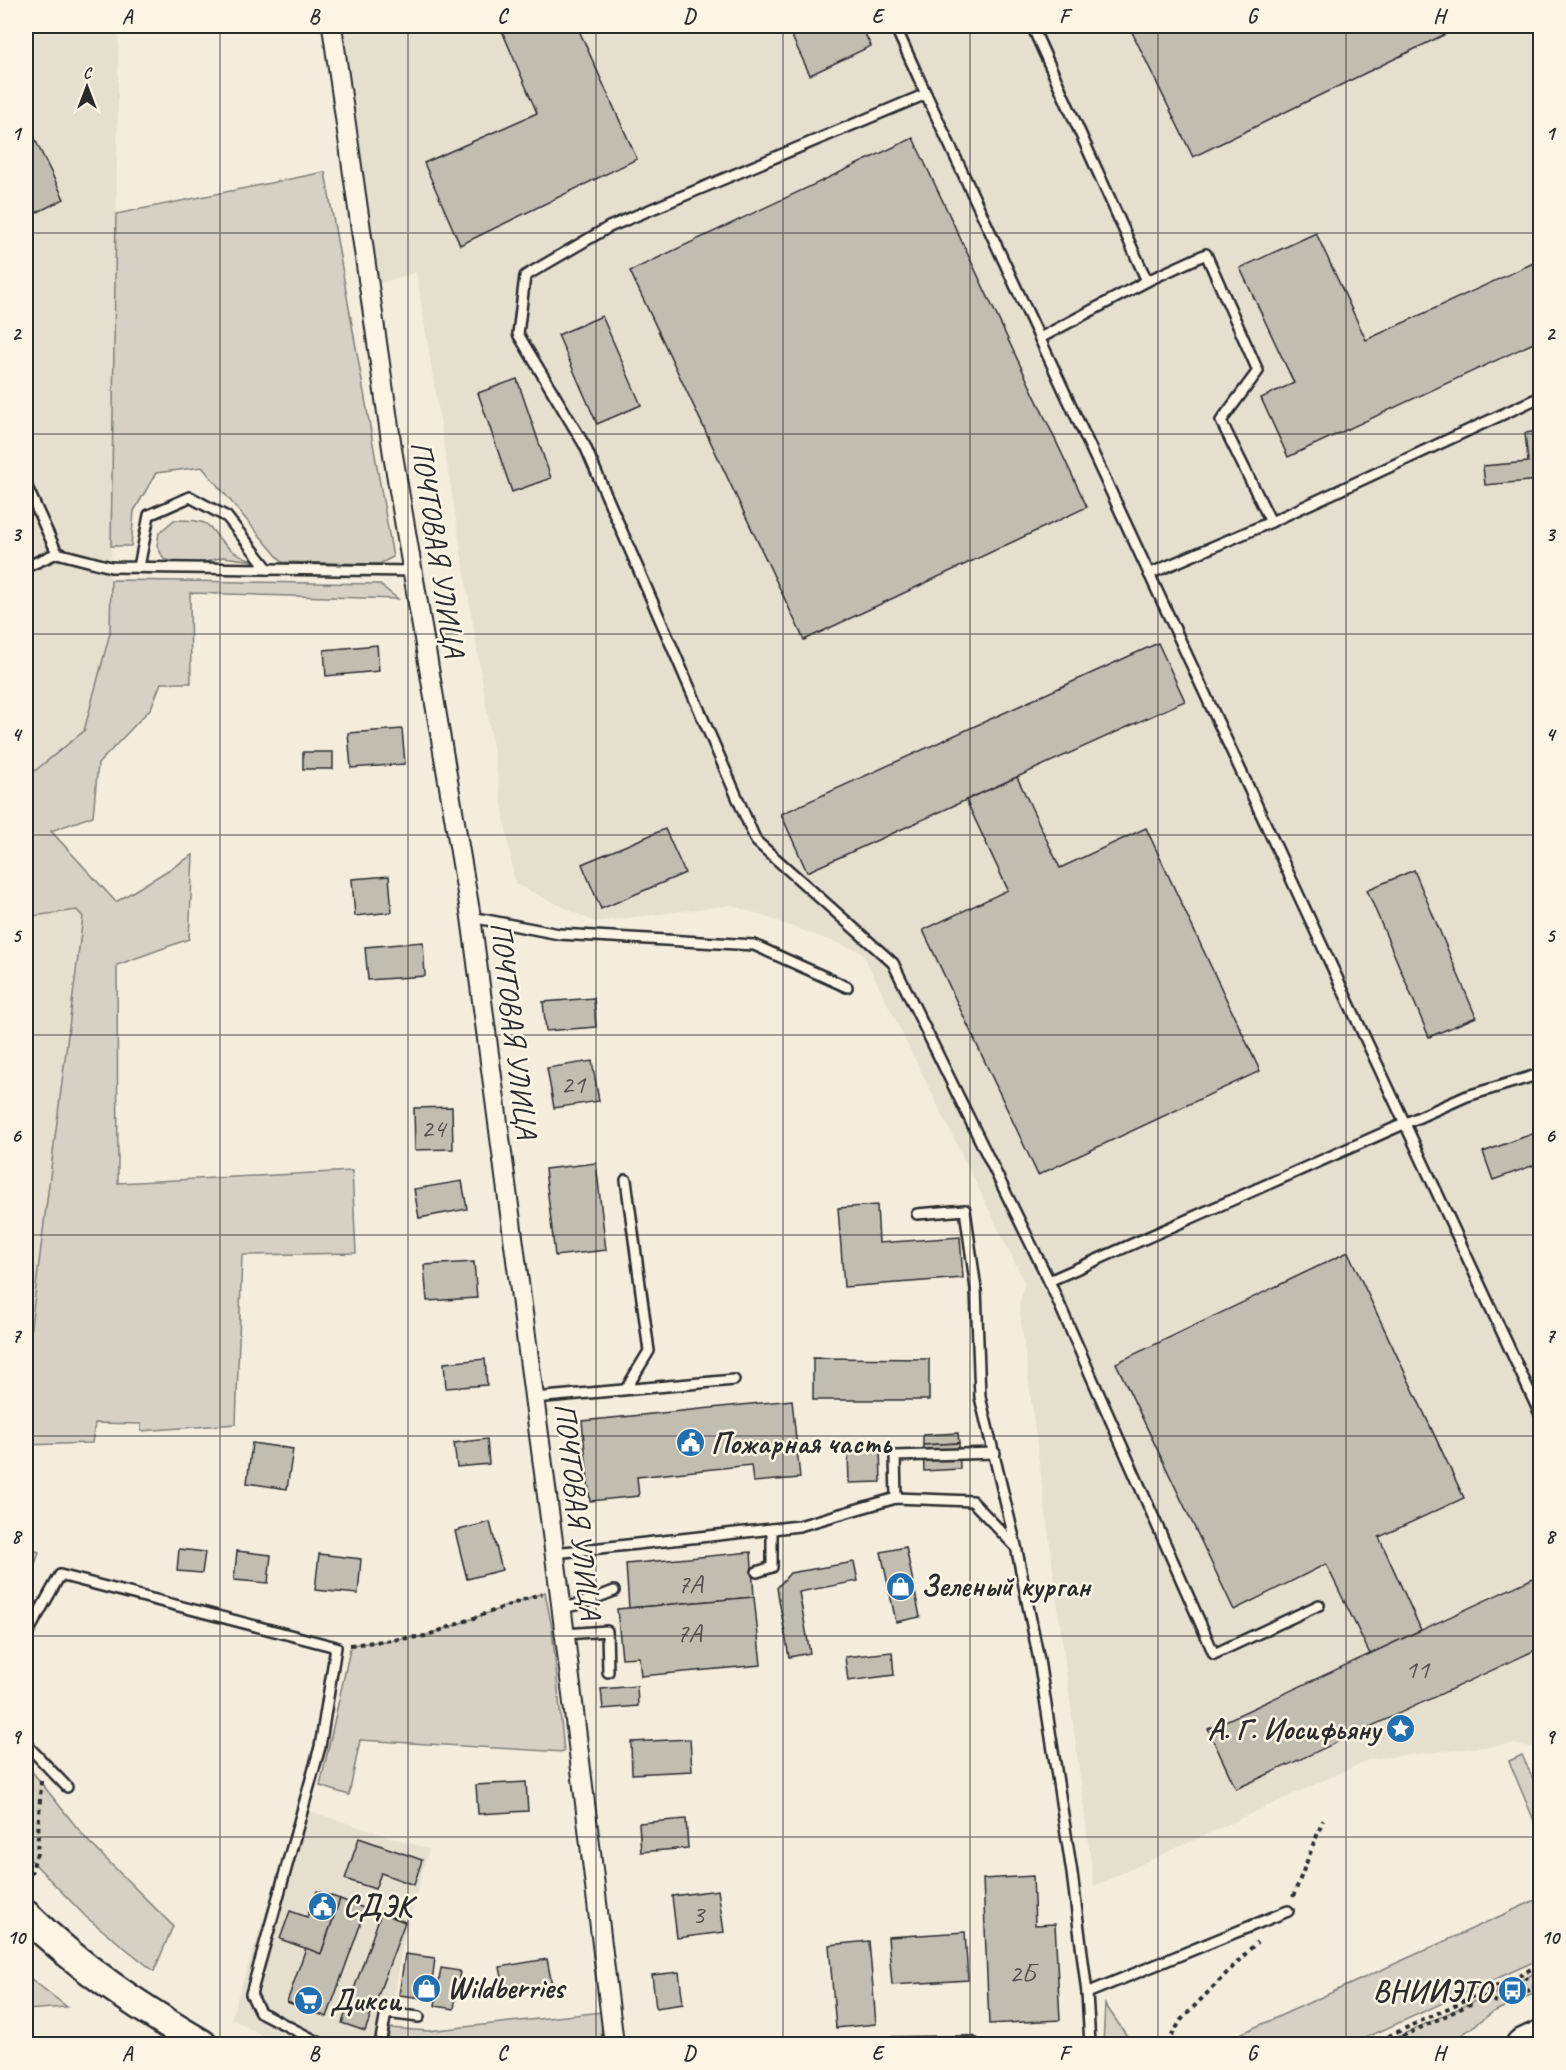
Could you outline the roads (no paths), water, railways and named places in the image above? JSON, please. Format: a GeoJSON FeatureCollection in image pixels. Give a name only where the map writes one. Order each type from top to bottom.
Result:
{"type":"FeatureCollection","features":[{"type":"Feature","properties":{"kind":"main road"},"geometry":{"type":"LineString","coordinates":[[26,1915],[55,1943],[126,1999],[202,2044]]}},
{"type":"Feature","properties":{"kind":"main road"},"geometry":{"type":"LineString","coordinates":[[1521,2044],[1540,2036]]}},
{"type":"Feature","properties":{"kind":"street","name":"ПОЧТОВАЯ УЛИЦА"},"geometry":{"type":"LineString","coordinates":[[332,26],[392,444],[471,917],[555,1553],[615,2044]]}},
{"type":"Feature","properties":{"kind":"lane"},"geometry":{"type":"LineString","coordinates":[[895,26],[1540,1414]]}},
{"type":"Feature","properties":{"kind":"lane"},"geometry":{"type":"LineString","coordinates":[[1032,26],[1147,280]]}},
{"type":"Feature","properties":{"kind":"lane"},"geometry":{"type":"LineString","coordinates":[[926,94],[609,227],[535,270],[525,276],[518,334],[585,446],[756,841],[893,963],[1049,1281],[1214,1654],[1318,1605]]}},
{"type":"Feature","properties":{"kind":"lane"},"geometry":{"type":"LineString","coordinates":[[1040,338],[1147,280],[1206,254],[1258,371],[1221,421],[1270,522]]}},
{"type":"Feature","properties":{"kind":"lane"},"geometry":{"type":"LineString","coordinates":[[1149,574],[1270,522],[1540,397]]}},
{"type":"Feature","properties":{"kind":"lane"},"geometry":{"type":"LineString","coordinates":[[26,484],[57,553]]}},
{"type":"Feature","properties":{"kind":"lane"},"geometry":{"type":"LineString","coordinates":[[139,567],[149,515],[190,497],[228,517],[268,569]]}},
{"type":"Feature","properties":{"kind":"lane"},"geometry":{"type":"LineString","coordinates":[[26,567],[57,553],[111,567],[413,571]]}},
{"type":"Feature","properties":{"kind":"lane"},"geometry":{"type":"LineString","coordinates":[[471,917],[560,934],[754,945],[847,987]]}},
{"type":"Feature","properties":{"kind":"lane"},"geometry":{"type":"LineString","coordinates":[[1049,1281],[1467,1096],[1540,1074]]}},
{"type":"Feature","properties":{"kind":"lane"},"geometry":{"type":"LineString","coordinates":[[626,1180],[649,1352],[626,1389]]}},
{"type":"Feature","properties":{"kind":"lane"},"geometry":{"type":"LineString","coordinates":[[917,1214],[965,1210],[976,1288],[980,1397],[1016,1546],[1039,1660],[1087,1993],[1090,2044]]}},
{"type":"Feature","properties":{"kind":"lane"},"geometry":{"type":"LineString","coordinates":[[534,1398],[734,1380]]}},
{"type":"Feature","properties":{"kind":"lane"},"geometry":{"type":"LineString","coordinates":[[896,1498],[895,1456],[995,1453]]}},
{"type":"Feature","properties":{"kind":"lane"},"geometry":{"type":"LineString","coordinates":[[555,1553],[799,1526],[896,1498],[972,1501],[1016,1546]]}},
{"type":"Feature","properties":{"kind":"lane"},"geometry":{"type":"LineString","coordinates":[[757,1572],[772,1567],[772,1529]]}},
{"type":"Feature","properties":{"kind":"lane"},"geometry":{"type":"LineString","coordinates":[[26,1636],[60,1575],[336,1647],[320,1747],[251,1994],[260,2012],[322,2044]]}},
{"type":"Feature","properties":{"kind":"lane"},"geometry":{"type":"LineString","coordinates":[[562,1608],[614,1591]]}},
{"type":"Feature","properties":{"kind":"lane"},"geometry":{"type":"LineString","coordinates":[[565,1634],[607,1631],[608,1672]]}},
{"type":"Feature","properties":{"kind":"lane"},"geometry":{"type":"LineString","coordinates":[[26,1744],[67,1787]]}},
{"type":"Feature","properties":{"kind":"lane"},"geometry":{"type":"LineString","coordinates":[[1087,1993],[1288,1911]]}},
{"type":"Feature","properties":{"kind":"lane"},"geometry":{"type":"LineString","coordinates":[[380,2044],[386,2013],[419,2017]]}},
{"type":"Feature","properties":{"kind":"lane"},"geometry":{"type":"LineString","coordinates":[[890,2043],[971,2042],[975,2044]]}},
{"type":"Feature","properties":{"kind":"place","name":"Пожарная часть"},"geometry":{"type":"Point","coordinates":[690,1443]}},
{"type":"Feature","properties":{"kind":"place","name":"Зеленый курган"},"geometry":{"type":"Point","coordinates":[900,1586]}},
{"type":"Feature","properties":{"kind":"place","name":"А. Г. Иосифьяну"},"geometry":{"type":"Point","coordinates":[1401,1729]}},
{"type":"Feature","properties":{"kind":"place","name":"СДЭК"},"geometry":{"type":"Point","coordinates":[322,1906]}},
{"type":"Feature","properties":{"kind":"place","name":"Wildberries"},"geometry":{"type":"Point","coordinates":[426,1988]}},
{"type":"Feature","properties":{"kind":"place","name":"ВНИИЭТО"},"geometry":{"type":"Point","coordinates":[1512,1991]}},
{"type":"Feature","properties":{"kind":"place","name":"Дикси"},"geometry":{"type":"Point","coordinates":[309,2000]}}]}
